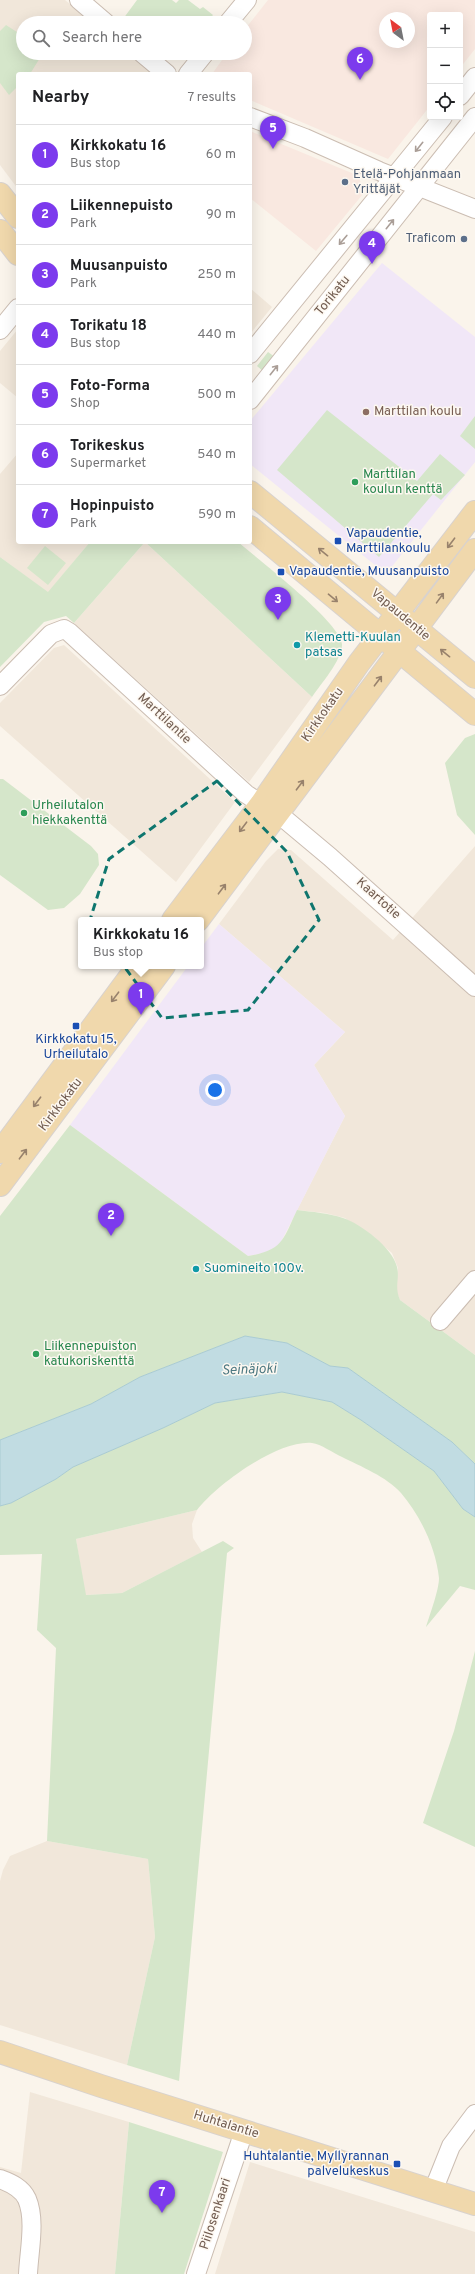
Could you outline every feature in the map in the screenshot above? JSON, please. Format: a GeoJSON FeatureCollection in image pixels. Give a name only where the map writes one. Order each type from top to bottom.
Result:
{"type":"FeatureCollection","features":[{"type":"Feature","properties":{"kind":"main road"},"geometry":{"type":"LineString","coordinates":[[0,194],[16,214]]}},
{"type":"Feature","properties":{"kind":"main road"},"geometry":{"type":"LineString","coordinates":[[0,230],[16,251]]}},
{"type":"Feature","properties":{"kind":"main road","name":"Vapaudentie"},"geometry":{"type":"LineString","coordinates":[[252,494],[475,677]]}},
{"type":"Feature","properties":{"kind":"main road","name":"Kirkkokatu"},"geometry":{"type":"LineString","coordinates":[[200,917],[380,636],[475,512]]}},
{"type":"Feature","properties":{"kind":"main road"},"geometry":{"type":"LineString","coordinates":[[252,529],[475,714]]}},
{"type":"Feature","properties":{"kind":"main road","name":"Kirkkokatu"},"geometry":{"type":"LineString","coordinates":[[176,917],[269,809],[399,652],[475,550]]}},
{"type":"Feature","properties":{"kind":"main road","name":"Kirkkokatu"},"geometry":{"type":"LineString","coordinates":[[0,1152],[136,969]]}},
{"type":"Feature","properties":{"kind":"main road","name":"Kirkkokatu"},"geometry":{"type":"LineString","coordinates":[[0,1185],[162,969]]}},
{"type":"Feature","properties":{"kind":"main road","name":"Huhtalantie"},"geometry":{"type":"LineString","coordinates":[[0,2052],[475,2204]]}},
{"type":"Feature","properties":{"kind":"street"},"geometry":{"type":"LineString","coordinates":[[79,0],[98,16]]}},
{"type":"Feature","properties":{"kind":"street"},"geometry":{"type":"LineString","coordinates":[[234,16],[247,0]]}},
{"type":"Feature","properties":{"kind":"street"},"geometry":{"type":"LineString","coordinates":[[150,60],[165,72]]}},
{"type":"Feature","properties":{"kind":"street"},"geometry":{"type":"LineString","coordinates":[[190,72],[199,60]]}},
{"type":"Feature","properties":{"kind":"street"},"geometry":{"type":"LineString","coordinates":[[463,92],[475,77]]}},
{"type":"Feature","properties":{"kind":"street","name":"Torikatu"},"geometry":{"type":"LineString","coordinates":[[252,397],[475,117]]}},
{"type":"Feature","properties":{"kind":"street"},"geometry":{"type":"LineString","coordinates":[[252,118],[306,138],[395,177],[475,209]]}},
{"type":"Feature","properties":{"kind":"street"},"geometry":{"type":"LineString","coordinates":[[252,352],[441,120]]}},
{"type":"Feature","properties":{"kind":"street"},"geometry":{"type":"LineString","coordinates":[[0,330],[16,310]]}},
{"type":"Feature","properties":{"kind":"street","name":"Marttilantie"},"geometry":{"type":"LineString","coordinates":[[0,686],[51,634],[64,629],[246,794],[269,809]]}},
{"type":"Feature","properties":{"kind":"street","name":"Kaartotie"},"geometry":{"type":"LineString","coordinates":[[269,809],[330,857],[475,987]]}},
{"type":"Feature","properties":{"kind":"street"},"geometry":{"type":"LineString","coordinates":[[440,1321],[475,1280]]}},
{"type":"Feature","properties":{"kind":"street"},"geometry":{"type":"LineString","coordinates":[[433,2191],[452,2146],[475,2114]]}},
{"type":"Feature","properties":{"kind":"street","name":"Piilosenkaari"},"geometry":{"type":"LineString","coordinates":[[196,2274],[244,2131]]}},
{"type":"Feature","properties":{"kind":"street"},"geometry":{"type":"LineString","coordinates":[[0,2179],[12,2183],[27,2199],[31,2220],[28,2274]]}},
{"type":"Feature","properties":{"kind":"highlighted area"},"geometry":{"type":"Polygon","coordinates":[[[217,781],[287,852],[319,920],[248,1010],[162,1018],[90,920],[109,859],[217,781]]]}},
{"type":"Feature","properties":{"kind":"shaded area"},"geometry":{"type":"Polygon","coordinates":[[[0,0],[65,0],[84,16],[16,16],[16,60],[136,60],[151,72],[16,72],[16,186],[0,165],[0,0]]]}},
{"type":"Feature","properties":{"kind":"shaded area"},"geometry":{"type":"Polygon","coordinates":[[[268,0],[475,0],[475,49],[463,64],[463,12],[427,12],[427,110],[388,159],[252,101],[252,72],[213,72],[222,60],[252,60],[252,20],[268,0]]]}},
{"type":"Feature","properties":{"kind":"shaded area"},"geometry":{"type":"Polygon","coordinates":[[[252,132],[359,176],[363,194],[316,251],[252,200],[252,132]]]}},
{"type":"Feature","properties":{"kind":"shaded area","name":"Marttilan koulu"},"geometry":{"type":"Polygon","coordinates":[[[382,263],[475,337],[475,462],[386,574],[252,466],[252,419],[382,263]]]}},
{"type":"Feature","properties":{"kind":"shaded area"},"geometry":{"type":"Polygon","coordinates":[[[252,290],[272,307],[252,332],[252,290]]]}},
{"type":"Feature","properties":{"kind":"shaded area"},"geometry":{"type":"Polygon","coordinates":[[[16,331],[16,396],[0,383],[0,351],[16,331]]]}},
{"type":"Feature","properties":{"kind":"shaded area"},"geometry":{"type":"Polygon","coordinates":[[[16,455],[16,544],[88,544],[48,593],[0,557],[0,474],[16,455]]]}},
{"type":"Feature","properties":{"kind":"shaded area"},"geometry":{"type":"Polygon","coordinates":[[[143,544],[147,544],[312,697],[249,782],[74,623],[143,544]]]}},
{"type":"Feature","properties":{"kind":"shaded area"},"geometry":{"type":"Polygon","coordinates":[[[64,645],[235,802],[176,882],[0,726],[0,703],[54,648],[64,645]]]}},
{"type":"Feature","properties":{"kind":"shaded area"},"geometry":{"type":"Polygon","coordinates":[[[475,846],[475,1355],[400,1300],[396,1291],[398,1268],[392,1253],[381,1244],[345,1218],[325,1213],[297,1210],[345,1116],[314,1065],[345,1032],[219,924],[266,861],[278,849],[291,850],[393,940],[475,846]]]}},
{"type":"Feature","properties":{"kind":"shaded area"},"geometry":{"type":"Polygon","coordinates":[[[219,924],[345,1032],[314,1065],[345,1116],[279,1246],[264,1253],[248,1256],[70,1125],[186,969],[204,969],[204,944],[219,924]]]}},
{"type":"Feature","properties":{"kind":"shaded area"},"geometry":{"type":"Polygon","coordinates":[[[197,1510],[192,1524],[193,1538],[202,1552],[122,1593],[85,1595],[76,1539],[197,1510]]]}},
{"type":"Feature","properties":{"kind":"shaded area"},"geometry":{"type":"Polygon","coordinates":[[[47,1841],[148,1859],[155,1937],[127,2065],[0,2025],[0,1881],[3,1870],[10,1856],[47,1841]]]}},
{"type":"Feature","properties":{"kind":"shaded area"},"geometry":{"type":"Polygon","coordinates":[[[30,2092],[129,2122],[115,2274],[0,2274],[0,2167],[21,2173],[30,2092]]]}},
{"type":"Feature","properties":{"kind":"shaded area"},"geometry":{"type":"Polygon","coordinates":[[[250,2162],[475,2232],[475,2274],[215,2274],[250,2162]]]}},
{"type":"Feature","properties":{"kind":"green space"},"geometry":{"type":"Polygon","coordinates":[[[137,0],[172,0],[176,3],[179,0],[188,0],[200,9],[203,7],[213,15],[212,16],[125,16],[137,0]]]}},
{"type":"Feature","properties":{"kind":"green space"},"geometry":{"type":"Polygon","coordinates":[[[6,25],[16,31],[16,60],[39,60],[31,72],[16,72],[16,88],[9,95],[0,83],[0,31],[6,25]]]}},
{"type":"Feature","properties":{"kind":"green space"},"geometry":{"type":"Polygon","coordinates":[[[268,352],[275,357],[264,372],[257,366],[268,352]]]}},
{"type":"Feature","properties":{"kind":"green space","name":"Marttilan koulun kenttä"},"geometry":{"type":"Polygon","coordinates":[[[327,410],[417,481],[440,454],[465,475],[441,500],[433,494],[379,557],[277,470],[327,410]]]}},
{"type":"Feature","properties":{"kind":"green space"},"geometry":{"type":"Polygon","coordinates":[[[475,416],[475,449],[460,436],[475,416]]]}},
{"type":"Feature","properties":{"kind":"green space"},"geometry":{"type":"Polygon","coordinates":[[[88,544],[143,544],[74,623],[66,616],[44,622],[0,667],[0,557],[48,592],[88,544]]]}},
{"type":"Feature","properties":{"kind":"green space"},"geometry":{"type":"Polygon","coordinates":[[[147,544],[240,544],[314,607],[338,634],[342,644],[339,657],[312,697],[147,544]]]}},
{"type":"Feature","properties":{"kind":"green space"},"geometry":{"type":"Polygon","coordinates":[[[45,546],[66,563],[48,585],[27,568],[45,546]]]}},
{"type":"Feature","properties":{"kind":"green space"},"geometry":{"type":"Polygon","coordinates":[[[475,734],[475,835],[457,815],[445,763],[465,738],[475,734]]]}},
{"type":"Feature","properties":{"kind":"green space","name":"Urheilutalon hiekkakenttä"},"geometry":{"type":"Polygon","coordinates":[[[0,779],[3,779],[91,846],[98,854],[99,865],[80,894],[64,908],[48,910],[0,875],[0,779]]]}},
{"type":"Feature","properties":{"kind":"green space"},"geometry":{"type":"Polygon","coordinates":[[[70,1125],[248,1256],[269,1250],[281,1242],[297,1210],[343,1218],[367,1231],[383,1245],[394,1260],[398,1271],[397,1291],[400,1300],[475,1355],[475,1464],[452,1442],[348,1368],[330,1366],[287,1343],[245,1336],[140,1377],[91,1404],[0,1440],[0,1216],[70,1125]]]}},
{"type":"Feature","properties":{"kind":"green space"},"geometry":{"type":"Polygon","coordinates":[[[282,1392],[332,1402],[361,1420],[434,1471],[463,1509],[475,1517],[475,1590],[460,1586],[426,1627],[436,1595],[439,1578],[431,1544],[415,1511],[395,1487],[373,1472],[312,1443],[298,1444],[266,1456],[233,1477],[219,1488],[197,1510],[76,1539],[86,1595],[122,1593],[223,1541],[234,1548],[227,1553],[179,2081],[127,2065],[155,1937],[148,1859],[47,1841],[56,1648],[37,1630],[42,1554],[0,1555],[0,1506],[11,1503],[56,1479],[73,1467],[163,1428],[215,1403],[282,1392]]]}},
{"type":"Feature","properties":{"kind":"green space"},"geometry":{"type":"Polygon","coordinates":[[[475,1651],[475,1847],[423,1823],[454,1731],[475,1651]]]}},
{"type":"Feature","properties":{"kind":"green space"},"geometry":{"type":"Polygon","coordinates":[[[129,2122],[223,2152],[184,2274],[115,2274],[129,2122]]]}},
{"type":"Feature","properties":{"kind":"water","name":"Seinäjoki"},"geometry":{"type":"Polygon","coordinates":[[[245,1336],[287,1343],[330,1366],[348,1368],[452,1442],[475,1464],[475,1517],[463,1509],[434,1471],[361,1420],[332,1402],[282,1392],[215,1403],[163,1428],[73,1467],[56,1479],[11,1503],[0,1506],[0,1440],[91,1404],[140,1377],[245,1336]]]}},
{"type":"Feature","properties":{"kind":"place","name":"Torikeskus"},"geometry":{"type":"Point","coordinates":[360,80]}},
{"type":"Feature","properties":{"kind":"place","name":"Foto-Forma"},"geometry":{"type":"Point","coordinates":[273,149]}},
{"type":"Feature","properties":{"kind":"place","name":"Etelä-Pohjanmaan Yrittäjät"},"geometry":{"type":"Point","coordinates":[345,182]}},
{"type":"Feature","properties":{"kind":"place","name":"Traficom"},"geometry":{"type":"Point","coordinates":[464,239]}},
{"type":"Feature","properties":{"kind":"place","name":"Torikatu 18"},"geometry":{"type":"Point","coordinates":[372,264]}},
{"type":"Feature","properties":{"kind":"place","name":"Marttilan koulu"},"geometry":{"type":"Point","coordinates":[366,412]}},
{"type":"Feature","properties":{"kind":"place","name":"Marttilan koulun kenttä"},"geometry":{"type":"Point","coordinates":[355,482]}},
{"type":"Feature","properties":{"kind":"place","name":"Vapaudentie, Marttilankoulu"},"geometry":{"type":"Point","coordinates":[338,541]}},
{"type":"Feature","properties":{"kind":"place","name":"Vapaudentie, Muusanpuisto"},"geometry":{"type":"Point","coordinates":[281,572]}},
{"type":"Feature","properties":{"kind":"place","name":"Muusanpuisto"},"geometry":{"type":"Point","coordinates":[278,620]}},
{"type":"Feature","properties":{"kind":"place","name":"Klemetti-Kuulan patsas"},"geometry":{"type":"Point","coordinates":[297,645]}},
{"type":"Feature","properties":{"kind":"place","name":"Urheilutalon hiekkakenttä"},"geometry":{"type":"Point","coordinates":[24,813]}},
{"type":"Feature","properties":{"kind":"place","name":"Kirkkokatu 16"},"geometry":{"type":"Point","coordinates":[141,1015]}},
{"type":"Feature","properties":{"kind":"place","name":"Kirkkokatu 15, Urheilutalo"},"geometry":{"type":"Point","coordinates":[76,1026]}},
{"type":"Feature","properties":{"kind":"place","name":"Liikennepuisto"},"geometry":{"type":"Point","coordinates":[111,1236]}},
{"type":"Feature","properties":{"kind":"place","name":"Suomineito 100v."},"geometry":{"type":"Point","coordinates":[196,1269]}},
{"type":"Feature","properties":{"kind":"place","name":"Liikennepuiston katukoriskenttä"},"geometry":{"type":"Point","coordinates":[36,1354]}},
{"type":"Feature","properties":{"kind":"place","name":"Huhtalantie, Myllyrannan palvelukeskus"},"geometry":{"type":"Point","coordinates":[397,2164]}},
{"type":"Feature","properties":{"kind":"place","name":"Hopinpuisto"},"geometry":{"type":"Point","coordinates":[162,2213]}}]}
